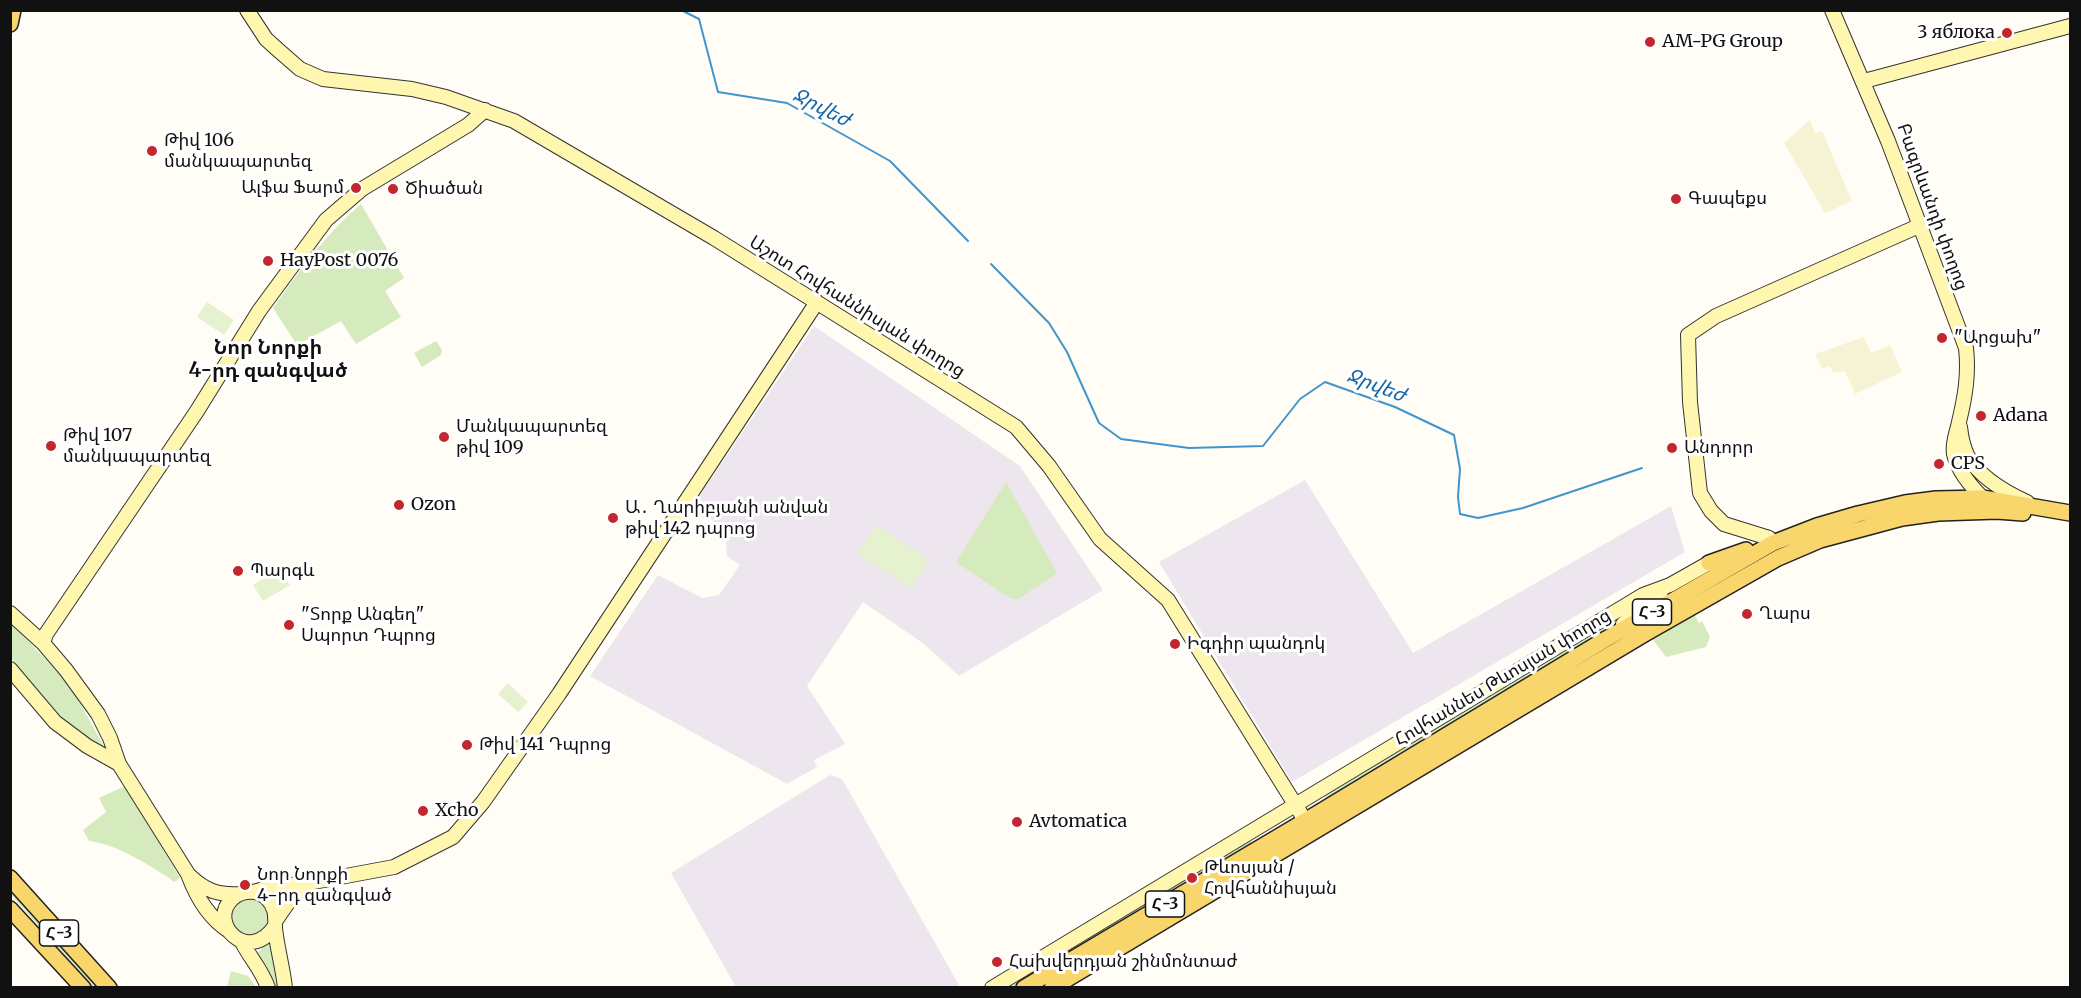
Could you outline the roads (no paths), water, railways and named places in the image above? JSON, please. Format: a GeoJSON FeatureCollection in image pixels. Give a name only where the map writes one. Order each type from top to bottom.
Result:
{"type":"FeatureCollection","features":[{"type":"Feature","properties":{"kind":"main road"},"geometry":{"type":"LineString","coordinates":[[10,24],[13,10]]}},
{"type":"Feature","properties":{"kind":"main road","name":"Հովհաննես Թևոսյան փողոց"},"geometry":{"type":"LineString","coordinates":[[1024,987],[1778,558],[1818,533],[1858,514],[1918,501],[1983,498],[2070,513]]}},
{"type":"Feature","properties":{"kind":"main road","name":"Հովհաննես Թևոսյան փողոց"},"geometry":{"type":"LineString","coordinates":[[1052,987],[1606,639],[1770,544],[1818,533],[1938,513],[2018,512],[2070,521]]}},
{"type":"Feature","properties":{"kind":"main road"},"geometry":{"type":"LineString","coordinates":[[1709,563],[1737,552],[1770,544]]}},
{"type":"Feature","properties":{"kind":"main road","name":"Հ-3"},"geometry":{"type":"LineString","coordinates":[[10,878],[110,987]]}},
{"type":"Feature","properties":{"kind":"main road","name":"Հ-3"},"geometry":{"type":"LineString","coordinates":[[10,909],[83,987]]}},
{"type":"Feature","properties":{"kind":"street","name":"Աշոտ Հովհաննիսյան փողոց"},"geometry":{"type":"LineString","coordinates":[[248,10],[266,39],[300,69],[323,79],[412,90],[446,97],[514,121],[817,302],[1016,428],[1049,466],[1100,539],[1168,600],[1309,826]]}},
{"type":"Feature","properties":{"kind":"street","name":"Բագրևանդի փողոց"},"geometry":{"type":"LineString","coordinates":[[1832,10],[1864,81],[1921,225],[1966,348],[1968,371],[1965,396],[1953,441],[1954,456],[1971,488],[1997,511]]}},
{"type":"Feature","properties":{"kind":"street"},"geometry":{"type":"LineString","coordinates":[[1864,81],[2070,26]]}},
{"type":"Feature","properties":{"kind":"street"},"geometry":{"type":"LineString","coordinates":[[43,643],[46,634],[197,411],[259,311],[326,219],[362,189],[468,125],[485,110]]}},
{"type":"Feature","properties":{"kind":"street"},"geometry":{"type":"LineString","coordinates":[[1770,544],[1769,538],[1724,524],[1711,511],[1700,493],[1690,402],[1688,335],[1716,316],[1921,225]]}},
{"type":"Feature","properties":{"kind":"street"},"geometry":{"type":"LineString","coordinates":[[188,874],[209,891],[220,894],[254,892],[394,867],[453,837],[483,802],[559,694],[817,302]]}},
{"type":"Feature","properties":{"kind":"street","name":"Բագրևանդի փողոց"},"geometry":{"type":"LineString","coordinates":[[1959,423],[1967,455],[1979,470],[2007,493],[2031,505]]}},
{"type":"Feature","properties":{"kind":"street"},"geometry":{"type":"LineString","coordinates":[[2018,512],[2031,505]]}},
{"type":"Feature","properties":{"kind":"street"},"geometry":{"type":"LineString","coordinates":[[992,987],[1643,595],[1670,585],[1709,563]]}},
{"type":"Feature","properties":{"kind":"street"},"geometry":{"type":"LineString","coordinates":[[1606,639],[1670,585]]}},
{"type":"Feature","properties":{"kind":"street"},"geometry":{"type":"LineString","coordinates":[[10,613],[43,643],[98,714],[119,764],[188,874],[193,889],[217,923],[242,942],[268,987]]}},
{"type":"Feature","properties":{"kind":"street"},"geometry":{"type":"LineString","coordinates":[[10,669],[56,722],[87,746],[119,764]]}},
{"type":"Feature","properties":{"kind":"street"},"geometry":{"type":"LineString","coordinates":[[242,942],[260,941],[270,934],[292,897],[308,883]]}},
{"type":"Feature","properties":{"kind":"street"},"geometry":{"type":"LineString","coordinates":[[254,892],[263,895],[274,908],[285,987]]}},
{"type":"Feature","properties":{"kind":"street"},"geometry":{"type":"LineString","coordinates":[[229,931],[225,920],[226,908],[229,902],[239,894]]}},
{"type":"Feature","properties":{"kind":"waterway","name":"Ջրվեժ"},"geometry":{"type":"LineString","coordinates":[[681,10],[699,19],[718,92],[787,103],[890,161],[968,241]]}},
{"type":"Feature","properties":{"kind":"waterway","name":"Ջրվեժ"},"geometry":{"type":"LineString","coordinates":[[991,264],[1049,323],[1067,352],[1099,423],[1121,439],[1189,448],[1263,446],[1300,399],[1325,382],[1395,407],[1454,435],[1460,469],[1458,497],[1460,514],[1478,518],[1523,508],[1642,468]]}},
{"type":"Feature","properties":{"kind":"place","name":"3 яблока"},"geometry":{"type":"Point","coordinates":[2007,33]}},
{"type":"Feature","properties":{"kind":"place","name":"AM-PG Group"},"geometry":{"type":"Point","coordinates":[1650,42]}},
{"type":"Feature","properties":{"kind":"place","name":"Թիվ 106 մանկապարտեզ"},"geometry":{"type":"Point","coordinates":[152,151]}},
{"type":"Feature","properties":{"kind":"place","name":"Ալֆա Ֆարմ"},"geometry":{"type":"Point","coordinates":[356,188]}},
{"type":"Feature","properties":{"kind":"place","name":"Ծիածան"},"geometry":{"type":"Point","coordinates":[393,189]}},
{"type":"Feature","properties":{"kind":"place","name":"Գապեքս"},"geometry":{"type":"Point","coordinates":[1676,199]}},
{"type":"Feature","properties":{"kind":"place","name":"HayPost 0076"},"geometry":{"type":"Point","coordinates":[268,261]}},
{"type":"Feature","properties":{"kind":"place","name":"\"Արցախ\""},"geometry":{"type":"Point","coordinates":[1942,338]}},
{"type":"Feature","properties":{"kind":"place","name":"Adana"},"geometry":{"type":"Point","coordinates":[1981,416]}},
{"type":"Feature","properties":{"kind":"place","name":"Մանկապարտեզ թիվ 109"},"geometry":{"type":"Point","coordinates":[444,437]}},
{"type":"Feature","properties":{"kind":"place","name":"Թիվ 107 մանկապարտեզ"},"geometry":{"type":"Point","coordinates":[51,446]}},
{"type":"Feature","properties":{"kind":"place","name":"Անդորր"},"geometry":{"type":"Point","coordinates":[1672,448]}},
{"type":"Feature","properties":{"kind":"place","name":"CPS"},"geometry":{"type":"Point","coordinates":[1939,464]}},
{"type":"Feature","properties":{"kind":"place","name":"Ozon"},"geometry":{"type":"Point","coordinates":[399,505]}},
{"type":"Feature","properties":{"kind":"place","name":"Ա․ Ղարիբյանի անվան թիվ 142 դպրոց"},"geometry":{"type":"Point","coordinates":[613,518]}},
{"type":"Feature","properties":{"kind":"place","name":"Պարգև"},"geometry":{"type":"Point","coordinates":[238,571]}},
{"type":"Feature","properties":{"kind":"place","name":"Ղարս"},"geometry":{"type":"Point","coordinates":[1747,614]}},
{"type":"Feature","properties":{"kind":"place","name":"\"Տորք Անգեղ\" Սպորտ Դպրոց"},"geometry":{"type":"Point","coordinates":[289,625]}},
{"type":"Feature","properties":{"kind":"place","name":"Իգդիր պանդոկ"},"geometry":{"type":"Point","coordinates":[1175,644]}},
{"type":"Feature","properties":{"kind":"place","name":"Թիվ 141 Դպրոց"},"geometry":{"type":"Point","coordinates":[467,745]}},
{"type":"Feature","properties":{"kind":"place","name":"Xcho"},"geometry":{"type":"Point","coordinates":[423,811]}},
{"type":"Feature","properties":{"kind":"place","name":"Avtomatica"},"geometry":{"type":"Point","coordinates":[1017,822]}},
{"type":"Feature","properties":{"kind":"place","name":"Թևոսյան / Հովհաննիսյան"},"geometry":{"type":"Point","coordinates":[1192,878]}},
{"type":"Feature","properties":{"kind":"place","name":"Նոր Նորքի 4-րդ զանգված"},"geometry":{"type":"Point","coordinates":[245,885]}},
{"type":"Feature","properties":{"kind":"place","name":"Հախվերդյան շինմոնտաժ"},"geometry":{"type":"Point","coordinates":[997,962]}},
{"type":"Feature","properties":{"kind":"district","name":"Նոր Նորքի 4-րդ զանգված"},"geometry":{"type":"Point","coordinates":[268,360]}}]}
